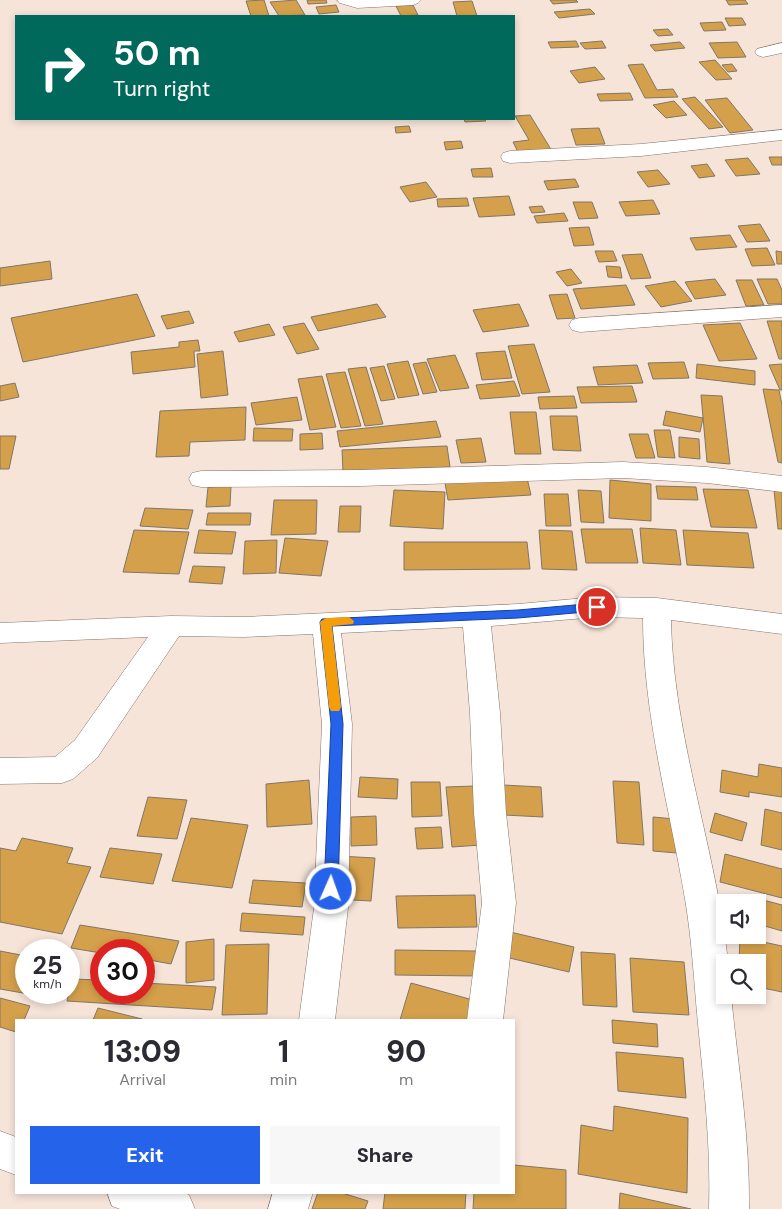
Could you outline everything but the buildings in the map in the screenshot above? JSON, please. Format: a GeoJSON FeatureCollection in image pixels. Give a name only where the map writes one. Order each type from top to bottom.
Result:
{"type":"FeatureCollection","features":[{"type":"Feature","properties":{"kind":"street"},"geometry":{"type":"LineString","coordinates":[[346,15],[351,1],[413,0]]}},
{"type":"Feature","properties":{"kind":"street"},"geometry":{"type":"LineString","coordinates":[[763,52],[782,48]]}},
{"type":"Feature","properties":{"kind":"street"},"geometry":{"type":"LineString","coordinates":[[510,157],[641,150],[782,135]]}},
{"type":"Feature","properties":{"kind":"street"},"geometry":{"type":"LineString","coordinates":[[580,325],[782,311]]}},
{"type":"Feature","properties":{"kind":"street"},"geometry":{"type":"LineString","coordinates":[[201,479],[360,478],[623,470],[707,475],[782,484]]}},
{"type":"Feature","properties":{"kind":"street"},"geometry":{"type":"LineString","coordinates":[[0,633],[171,626],[244,627],[476,616],[597,607],[656,608],[782,624]]}},
{"type":"Feature","properties":{"kind":"street"},"geometry":{"type":"LineString","coordinates":[[656,608],[658,677],[666,728],[703,900],[723,1089],[730,1188],[729,1209]]}},
{"type":"Feature","properties":{"kind":"street"},"geometry":{"type":"LineString","coordinates":[[476,616],[485,713],[490,813],[499,904],[485,1019]]}},
{"type":"Feature","properties":{"kind":"street"},"geometry":{"type":"LineString","coordinates":[[317,1019],[331,908],[337,724],[326,622]]}},
{"type":"Feature","properties":{"kind":"street"},"geometry":{"type":"LineString","coordinates":[[0,771],[62,770],[86,749],[171,626]]}},
{"type":"Feature","properties":{"kind":"street"},"geometry":{"type":"LineString","coordinates":[[0,1150],[15,1156]]}},
{"type":"Feature","properties":{"kind":"street"},"geometry":{"type":"LineString","coordinates":[[132,1194],[175,1209]]}},
{"type":"Feature","properties":{"kind":"street"},"geometry":{"type":"LineString","coordinates":[[288,1209],[292,1194]]}},
{"type":"Feature","properties":{"kind":"slow traffic"},"geometry":{"type":"LineString","coordinates":[[335,707],[326,622],[349,621]]}},
{"type":"Feature","properties":{"kind":"route"},"geometry":{"type":"LineString","coordinates":[[331,889],[337,724],[326,622],[518,614],[597,607]]}}]}
